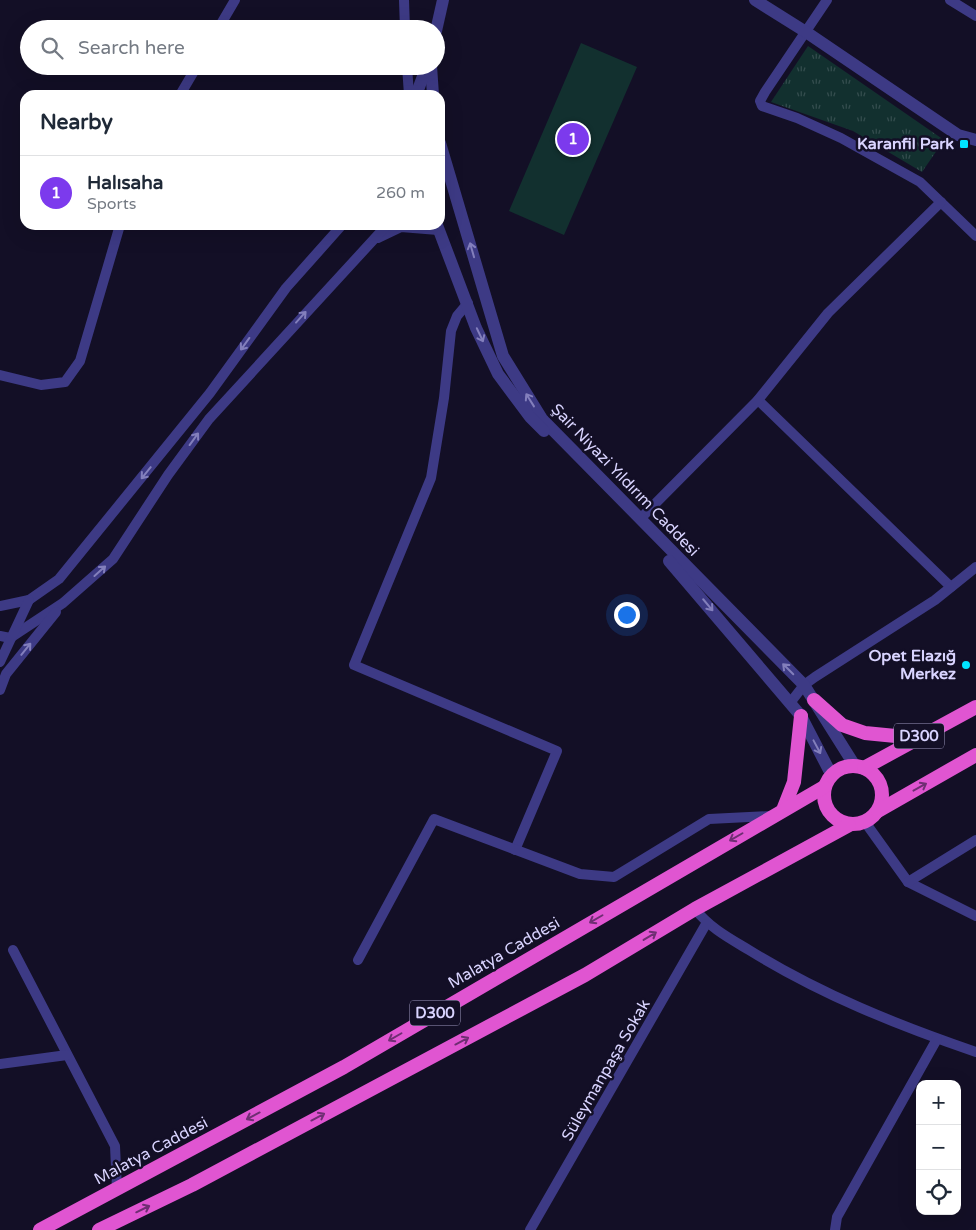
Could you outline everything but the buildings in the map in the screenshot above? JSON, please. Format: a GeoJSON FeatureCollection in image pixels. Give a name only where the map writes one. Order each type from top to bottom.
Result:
{"type":"FeatureCollection","features":[{"type":"Feature","properties":{"kind":"highway"},"geometry":{"type":"LineString","coordinates":[[814,700],[842,725],[865,733],[916,738]]}},
{"type":"Feature","properties":{"kind":"highway","name":"D300"},"geometry":{"type":"LineString","coordinates":[[859,767],[976,707]]}},
{"type":"Feature","properties":{"kind":"highway"},"geometry":{"type":"LineString","coordinates":[[778,813],[794,782],[801,716]]}},
{"type":"Feature","properties":{"kind":"highway","name":"D300"},"geometry":{"type":"LineString","coordinates":[[878,811],[976,755]]}},
{"type":"Feature","properties":{"kind":"highway"},"geometry":{"type":"LineString","coordinates":[[842,767],[859,767],[877,778],[881,786],[882,794],[878,811],[865,822],[848,824],[839,822],[825,807],[824,787],[831,774],[842,767]]}},
{"type":"Feature","properties":{"kind":"highway","name":"Malatya Caddesi"},"geometry":{"type":"LineString","coordinates":[[40,1230],[344,1067],[824,787]]}},
{"type":"Feature","properties":{"kind":"highway","name":"D300"},"geometry":{"type":"LineString","coordinates":[[99,1230],[192,1185],[585,975],[695,910],[848,824]]}},
{"type":"Feature","properties":{"kind":"street"},"geometry":{"type":"LineString","coordinates":[[223,20],[235,0]]}},
{"type":"Feature","properties":{"kind":"street"},"geometry":{"type":"LineString","coordinates":[[404,0],[405,20]]}},
{"type":"Feature","properties":{"kind":"street"},"geometry":{"type":"LineString","coordinates":[[439,20],[444,0]]}},
{"type":"Feature","properties":{"kind":"street"},"geometry":{"type":"LineString","coordinates":[[755,0],[806,32],[958,135],[976,140]]}},
{"type":"Feature","properties":{"kind":"street"},"geometry":{"type":"LineString","coordinates":[[828,0],[764,92],[760,100],[762,106],[798,118],[842,138],[920,182],[976,236]]}},
{"type":"Feature","properties":{"kind":"street"},"geometry":{"type":"LineString","coordinates":[[957,2],[976,16]]}},
{"type":"Feature","properties":{"kind":"street"},"geometry":{"type":"LineString","coordinates":[[183,90],[192,75]]}},
{"type":"Feature","properties":{"kind":"street"},"geometry":{"type":"LineString","coordinates":[[408,75],[409,90]]}},
{"type":"Feature","properties":{"kind":"street"},"geometry":{"type":"LineString","coordinates":[[418,90],[424,75]]}},
{"type":"Feature","properties":{"kind":"street"},"geometry":{"type":"LineString","coordinates":[[432,75],[433,90]]}},
{"type":"Feature","properties":{"kind":"street","name":"Şair Niyazi Yıldırım Caddesi"},"geometry":{"type":"LineString","coordinates":[[446,181],[503,356],[542,419],[804,685],[859,767]]}},
{"type":"Feature","properties":{"kind":"street"},"geometry":{"type":"LineString","coordinates":[[640,520],[758,400],[828,313],[941,202]]}},
{"type":"Feature","properties":{"kind":"street"},"geometry":{"type":"LineString","coordinates":[[0,375],[41,385],[65,382],[80,361],[119,230]]}},
{"type":"Feature","properties":{"kind":"street"},"geometry":{"type":"LineString","coordinates":[[0,662],[5,637],[29,600],[59,579],[210,392],[286,288],[338,230]]}},
{"type":"Feature","properties":{"kind":"street"},"geometry":{"type":"LineString","coordinates":[[0,690],[6,674],[63,603],[113,559],[209,419],[382,230]]}},
{"type":"Feature","properties":{"kind":"street"},"geometry":{"type":"LineString","coordinates":[[372,240],[396,230]]}},
{"type":"Feature","properties":{"kind":"street"},"geometry":{"type":"LineString","coordinates":[[438,230],[498,374],[530,417],[691,585],[801,716],[831,774]]}},
{"type":"Feature","properties":{"kind":"street"},"geometry":{"type":"LineString","coordinates":[[468,303],[457,316],[451,331],[444,398],[431,478],[354,665],[558,751],[515,850]]}},
{"type":"Feature","properties":{"kind":"street"},"geometry":{"type":"LineString","coordinates":[[758,400],[951,587]]}},
{"type":"Feature","properties":{"kind":"street"},"geometry":{"type":"LineString","coordinates":[[790,703],[804,685],[935,600],[976,567]]}},
{"type":"Feature","properties":{"kind":"street"},"geometry":{"type":"LineString","coordinates":[[0,606],[29,600]]}},
{"type":"Feature","properties":{"kind":"street"},"geometry":{"type":"LineString","coordinates":[[5,637],[63,603]]}},
{"type":"Feature","properties":{"kind":"street"},"geometry":{"type":"LineString","coordinates":[[358,960],[434,820],[580,874],[614,877],[709,820],[778,813]]}},
{"type":"Feature","properties":{"kind":"street"},"geometry":{"type":"LineString","coordinates":[[865,822],[908,882],[976,916]]}},
{"type":"Feature","properties":{"kind":"street"},"geometry":{"type":"LineString","coordinates":[[908,882],[976,840]]}},
{"type":"Feature","properties":{"kind":"street"},"geometry":{"type":"LineString","coordinates":[[695,910],[706,924],[782,970],[836,999],[937,1039],[976,1052]]}},
{"type":"Feature","properties":{"kind":"street","name":"Süleymanpaşa Sokak"},"geometry":{"type":"LineString","coordinates":[[530,1230],[706,924]]}},
{"type":"Feature","properties":{"kind":"street"},"geometry":{"type":"LineString","coordinates":[[13,950],[114,1146],[117,1189]]}},
{"type":"Feature","properties":{"kind":"street"},"geometry":{"type":"LineString","coordinates":[[835,1230],[838,1217],[937,1039]]}},
{"type":"Feature","properties":{"kind":"street"},"geometry":{"type":"LineString","coordinates":[[0,1064],[67,1054]]}},
{"type":"Feature","properties":{"kind":"green space"},"geometry":{"type":"Polygon","coordinates":[[[581,43],[637,67],[564,235],[509,211],[581,43]]]}},
{"type":"Feature","properties":{"kind":"green space"},"geometry":{"type":"Polygon","coordinates":[[[808,46],[944,140],[922,172],[853,131],[771,102],[808,46]]]}},
{"type":"Feature","properties":{"kind":"place","name":"Halısaha"},"geometry":{"type":"Point","coordinates":[573,139]}},
{"type":"Feature","properties":{"kind":"place","name":"Karanfil Park"},"geometry":{"type":"Point","coordinates":[964,144]}},
{"type":"Feature","properties":{"kind":"place","name":"Opet Elazığ Merkez"},"geometry":{"type":"Point","coordinates":[966,665]}}]}
